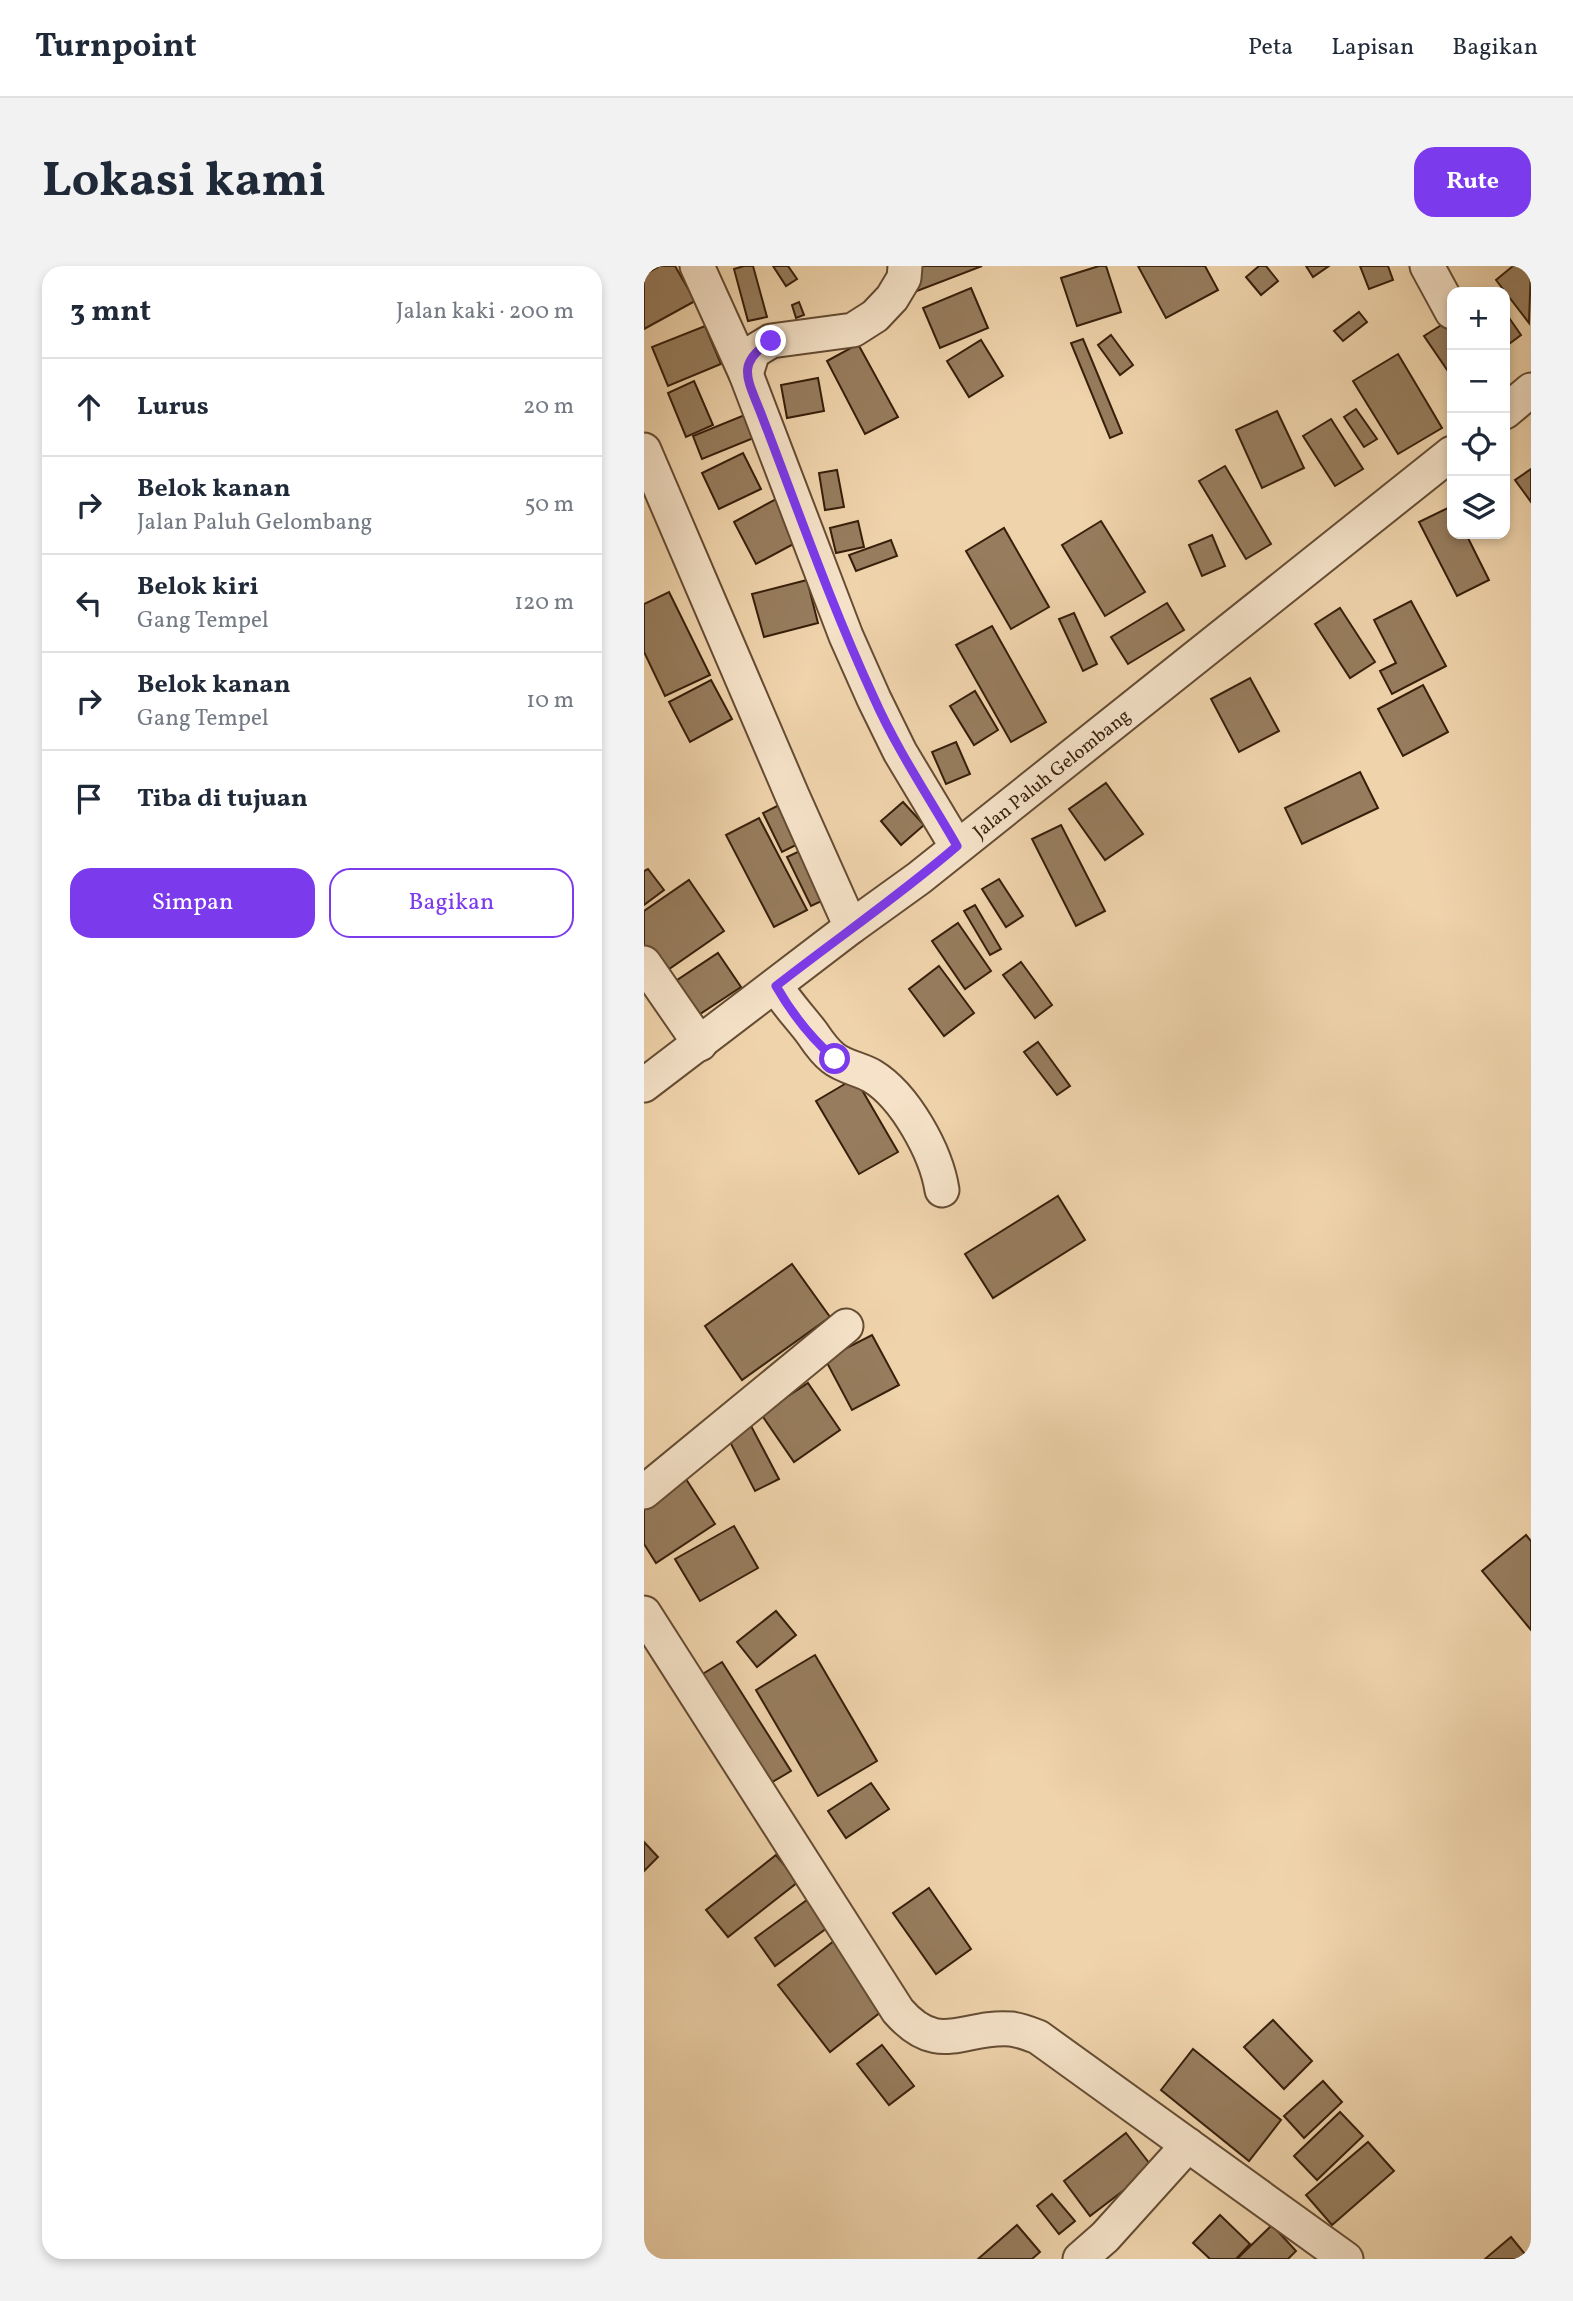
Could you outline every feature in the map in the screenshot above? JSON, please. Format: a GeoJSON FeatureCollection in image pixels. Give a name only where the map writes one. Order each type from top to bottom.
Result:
{"type":"FeatureCollection","features":[{"type":"Feature","properties":{"kind":"street"},"geometry":{"type":"LineString","coordinates":[[696,266],[746,374],[846,636],[874,699],[900,752],[957,846]]}},
{"type":"Feature","properties":{"kind":"street"},"geometry":{"type":"LineString","coordinates":[[746,374],[753,352],[771,341],[853,330],[876,316],[892,298],[904,278],[905,266]]}},
{"type":"Feature","properties":{"kind":"street"},"geometry":{"type":"LineString","coordinates":[[1427,266],[1447,303]]}},
{"type":"Feature","properties":{"kind":"street"},"geometry":{"type":"LineString","coordinates":[[644,450],[851,927]]}},
{"type":"Feature","properties":{"kind":"street","name":"Jalan Paluh Gelombang"},"geometry":{"type":"LineString","coordinates":[[644,1085],[919,878],[1447,457]]}},
{"type":"Feature","properties":{"kind":"street"},"geometry":{"type":"LineString","coordinates":[[644,963],[700,1044]]}},
{"type":"Feature","properties":{"kind":"street"},"geometry":{"type":"LineString","coordinates":[[776,986],[820,1046],[835,1059],[871,1075],[901,1102],[918,1127],[931,1154],[942,1190]]}},
{"type":"Feature","properties":{"kind":"street"},"geometry":{"type":"LineString","coordinates":[[644,1492],[846,1326]]}},
{"type":"Feature","properties":{"kind":"street"},"geometry":{"type":"LineString","coordinates":[[644,1612],[898,2011],[908,2022],[919,2031],[941,2037],[1014,2029],[1038,2037],[1346,2259]]}},
{"type":"Feature","properties":{"kind":"street"},"geometry":{"type":"LineString","coordinates":[[1080,2259],[1105,2237],[1188,2145]]}},
{"type":"Feature","properties":{"kind":"building"},"geometry":{"type":"Polygon","coordinates":[[[660,266],[675,266],[695,301],[644,329],[644,275],[660,266]]]}},
{"type":"Feature","properties":{"kind":"building"},"geometry":{"type":"Polygon","coordinates":[[[753,266],[767,317],[748,321],[734,269],[753,266]]]}},
{"type":"Feature","properties":{"kind":"building"},"geometry":{"type":"Polygon","coordinates":[[[773,266],[788,266],[797,279],[786,286],[773,266]]]}},
{"type":"Feature","properties":{"kind":"building"},"geometry":{"type":"Polygon","coordinates":[[[907,266],[982,266],[917,291],[907,266]]]}},
{"type":"Feature","properties":{"kind":"building"},"geometry":{"type":"Polygon","coordinates":[[[1106,266],[1121,312],[1077,326],[1061,278],[1106,266]]]}},
{"type":"Feature","properties":{"kind":"building"},"geometry":{"type":"Polygon","coordinates":[[[1138,266],[1205,266],[1218,290],[1166,318],[1138,266]]]}},
{"type":"Feature","properties":{"kind":"building"},"geometry":{"type":"Polygon","coordinates":[[[1259,266],[1266,266],[1278,281],[1261,295],[1246,277],[1259,266]]]}},
{"type":"Feature","properties":{"kind":"building"},"geometry":{"type":"Polygon","coordinates":[[[1306,266],[1329,266],[1313,277],[1306,266]]]}},
{"type":"Feature","properties":{"kind":"building"},"geometry":{"type":"Polygon","coordinates":[[[1360,266],[1388,266],[1393,280],[1369,289],[1360,266]]]}},
{"type":"Feature","properties":{"kind":"building"},"geometry":{"type":"Polygon","coordinates":[[[1513,266],[1531,266],[1529,323],[1510,298],[1510,287],[1501,287],[1496,280],[1513,266]]]}},
{"type":"Feature","properties":{"kind":"building"},"geometry":{"type":"Polygon","coordinates":[[[971,288],[988,328],[940,348],[923,308],[971,288]]]}},
{"type":"Feature","properties":{"kind":"building"},"geometry":{"type":"Polygon","coordinates":[[[799,302],[804,315],[796,318],[792,305],[799,302]]]}},
{"type":"Feature","properties":{"kind":"building"},"geometry":{"type":"Polygon","coordinates":[[[1359,312],[1367,322],[1343,341],[1334,331],[1359,312]]]}},
{"type":"Feature","properties":{"kind":"building"},"geometry":{"type":"Polygon","coordinates":[[[1510,319],[1521,335],[1510,343],[1510,319]]]}},
{"type":"Feature","properties":{"kind":"building"},"geometry":{"type":"Polygon","coordinates":[[[1447,322],[1447,370],[1424,336],[1447,322]]]}},
{"type":"Feature","properties":{"kind":"building"},"geometry":{"type":"Polygon","coordinates":[[[705,326],[721,364],[668,386],[652,347],[705,326]]]}},
{"type":"Feature","properties":{"kind":"building"},"geometry":{"type":"Polygon","coordinates":[[[1111,335],[1133,365],[1120,375],[1098,345],[1111,335]]]}},
{"type":"Feature","properties":{"kind":"building"},"geometry":{"type":"Polygon","coordinates":[[[1083,339],[1122,433],[1110,438],[1071,343],[1083,339]]]}},
{"type":"Feature","properties":{"kind":"building"},"geometry":{"type":"Polygon","coordinates":[[[981,340],[1003,376],[969,397],[947,361],[981,340]]]}},
{"type":"Feature","properties":{"kind":"building"},"geometry":{"type":"Polygon","coordinates":[[[858,344],[898,417],[865,434],[827,361],[858,344]]]}},
{"type":"Feature","properties":{"kind":"building"},"geometry":{"type":"Polygon","coordinates":[[[1398,354],[1442,428],[1398,454],[1353,381],[1398,354]]]}},
{"type":"Feature","properties":{"kind":"building"},"geometry":{"type":"Polygon","coordinates":[[[818,378],[824,411],[787,418],[781,385],[818,378]]]}},
{"type":"Feature","properties":{"kind":"building"},"geometry":{"type":"Polygon","coordinates":[[[694,381],[713,425],[686,437],[668,393],[694,381]]]}},
{"type":"Feature","properties":{"kind":"building"},"geometry":{"type":"Polygon","coordinates":[[[1356,409],[1377,439],[1364,447],[1344,417],[1356,409]]]}},
{"type":"Feature","properties":{"kind":"building"},"geometry":{"type":"Polygon","coordinates":[[[1277,411],[1304,468],[1262,488],[1236,430],[1277,411]]]}},
{"type":"Feature","properties":{"kind":"building"},"geometry":{"type":"Polygon","coordinates":[[[752,412],[761,435],[702,459],[693,436],[752,412]]]}},
{"type":"Feature","properties":{"kind":"building"},"geometry":{"type":"Polygon","coordinates":[[[1331,419],[1363,469],[1335,486],[1303,436],[1331,419]]]}},
{"type":"Feature","properties":{"kind":"building"},"geometry":{"type":"Polygon","coordinates":[[[743,453],[761,489],[719,509],[702,473],[743,453]]]}},
{"type":"Feature","properties":{"kind":"building"},"geometry":{"type":"Polygon","coordinates":[[[1225,466],[1271,544],[1246,559],[1199,481],[1225,466]]]}},
{"type":"Feature","properties":{"kind":"building"},"geometry":{"type":"Polygon","coordinates":[[[1531,469],[1531,502],[1515,480],[1531,469]]]}},
{"type":"Feature","properties":{"kind":"building"},"geometry":{"type":"Polygon","coordinates":[[[837,470],[844,507],[825,510],[819,473],[837,470]]]}},
{"type":"Feature","properties":{"kind":"building"},"geometry":{"type":"Polygon","coordinates":[[[776,499],[799,541],[756,564],[734,522],[776,499]]]}},
{"type":"Feature","properties":{"kind":"building"},"geometry":{"type":"Polygon","coordinates":[[[1447,508],[1447,539],[1468,539],[1489,580],[1457,596],[1419,522],[1447,508]]]}},
{"type":"Feature","properties":{"kind":"building"},"geometry":{"type":"Polygon","coordinates":[[[858,521],[864,547],[836,553],[830,528],[858,521]]]}},
{"type":"Feature","properties":{"kind":"building"},"geometry":{"type":"Polygon","coordinates":[[[1101,521],[1145,592],[1105,616],[1062,545],[1101,521]]]}},
{"type":"Feature","properties":{"kind":"building"},"geometry":{"type":"Polygon","coordinates":[[[1004,528],[1049,607],[1011,629],[966,551],[1004,528]]]}},
{"type":"Feature","properties":{"kind":"building"},"geometry":{"type":"Polygon","coordinates":[[[1212,535],[1225,566],[1202,576],[1189,545],[1212,535]]]}},
{"type":"Feature","properties":{"kind":"building"},"geometry":{"type":"Polygon","coordinates":[[[891,540],[897,556],[856,571],[849,555],[891,540]]]}},
{"type":"Feature","properties":{"kind":"building"},"geometry":{"type":"Polygon","coordinates":[[[807,580],[818,623],[764,637],[752,594],[807,580]]]}},
{"type":"Feature","properties":{"kind":"building"},"geometry":{"type":"Polygon","coordinates":[[[669,592],[710,675],[665,696],[644,652],[644,604],[669,592]]]}},
{"type":"Feature","properties":{"kind":"building"},"geometry":{"type":"Polygon","coordinates":[[[1411,601],[1446,666],[1392,694],[1380,671],[1396,663],[1374,620],[1411,601]]]}},
{"type":"Feature","properties":{"kind":"building"},"geometry":{"type":"Polygon","coordinates":[[[1167,603],[1184,630],[1128,664],[1111,637],[1167,603]]]}},
{"type":"Feature","properties":{"kind":"building"},"geometry":{"type":"Polygon","coordinates":[[[1340,608],[1375,662],[1350,678],[1315,624],[1340,608]]]}},
{"type":"Feature","properties":{"kind":"building"},"geometry":{"type":"Polygon","coordinates":[[[1074,613],[1097,664],[1083,671],[1059,619],[1074,613]]]}},
{"type":"Feature","properties":{"kind":"building"},"geometry":{"type":"Polygon","coordinates":[[[992,626],[1046,722],[1011,742],[956,645],[992,626]]]}},
{"type":"Feature","properties":{"kind":"building"},"geometry":{"type":"Polygon","coordinates":[[[1250,678],[1279,731],[1239,752],[1211,699],[1250,678]]]}},
{"type":"Feature","properties":{"kind":"building"},"geometry":{"type":"Polygon","coordinates":[[[711,680],[732,719],[690,742],[669,702],[711,680]]]}},
{"type":"Feature","properties":{"kind":"building"},"geometry":{"type":"Polygon","coordinates":[[[1423,685],[1448,732],[1403,756],[1378,709],[1423,685]]]}},
{"type":"Feature","properties":{"kind":"building"},"geometry":{"type":"Polygon","coordinates":[[[975,691],[998,730],[974,745],[950,706],[975,691]]]}},
{"type":"Feature","properties":{"kind":"building"},"geometry":{"type":"Polygon","coordinates":[[[956,742],[970,774],[946,784],[932,752],[956,742]]]}},
{"type":"Feature","properties":{"kind":"building"},"geometry":{"type":"Polygon","coordinates":[[[1360,772],[1378,808],[1302,844],[1285,808],[1360,772]]]}},
{"type":"Feature","properties":{"kind":"building"},"geometry":{"type":"Polygon","coordinates":[[[1106,783],[1143,834],[1105,860],[1069,809],[1106,783]]]}},
{"type":"Feature","properties":{"kind":"building"},"geometry":{"type":"Polygon","coordinates":[[[903,802],[924,825],[901,845],[881,821],[903,802]]]}},
{"type":"Feature","properties":{"kind":"building"},"geometry":{"type":"Polygon","coordinates":[[[783,803],[802,842],[782,852],[763,813],[783,803]]]}},
{"type":"Feature","properties":{"kind":"building"},"geometry":{"type":"Polygon","coordinates":[[[759,818],[807,910],[774,927],[726,835],[759,818]]]}},
{"type":"Feature","properties":{"kind":"building"},"geometry":{"type":"Polygon","coordinates":[[[1061,825],[1105,911],[1076,926],[1032,839],[1061,825]]]}},
{"type":"Feature","properties":{"kind":"building"},"geometry":{"type":"Polygon","coordinates":[[[804,849],[828,898],[811,906],[787,857],[804,849]]]}},
{"type":"Feature","properties":{"kind":"building"},"geometry":{"type":"Polygon","coordinates":[[[648,869],[664,890],[644,905],[644,871],[648,869]]]}},
{"type":"Feature","properties":{"kind":"building"},"geometry":{"type":"Polygon","coordinates":[[[999,879],[1023,916],[1006,927],[982,889],[999,879]]]}},
{"type":"Feature","properties":{"kind":"building"},"geometry":{"type":"Polygon","coordinates":[[[689,880],[724,931],[659,976],[644,955],[644,911],[689,880]]]}},
{"type":"Feature","properties":{"kind":"building"},"geometry":{"type":"Polygon","coordinates":[[[975,905],[1001,949],[990,955],[964,911],[975,905]]]}},
{"type":"Feature","properties":{"kind":"building"},"geometry":{"type":"Polygon","coordinates":[[[958,923],[991,971],[965,989],[932,941],[958,923]]]}},
{"type":"Feature","properties":{"kind":"building"},"geometry":{"type":"Polygon","coordinates":[[[718,953],[741,987],[688,1022],[665,988],[718,953]]]}},
{"type":"Feature","properties":{"kind":"building"},"geometry":{"type":"Polygon","coordinates":[[[1021,962],[1052,1005],[1035,1018],[1003,975],[1021,962]]]}},
{"type":"Feature","properties":{"kind":"building"},"geometry":{"type":"Polygon","coordinates":[[[939,966],[974,1013],[944,1036],[909,989],[939,966]]]}},
{"type":"Feature","properties":{"kind":"building"},"geometry":{"type":"Polygon","coordinates":[[[1038,1042],[1070,1086],[1057,1095],[1024,1052],[1038,1042]]]}},
{"type":"Feature","properties":{"kind":"building"},"geometry":{"type":"Polygon","coordinates":[[[855,1078],[898,1152],[859,1174],[816,1101],[855,1078]]]}},
{"type":"Feature","properties":{"kind":"building"},"geometry":{"type":"Polygon","coordinates":[[[1058,1196],[1085,1240],[993,1298],[965,1254],[1058,1196]]]}},
{"type":"Feature","properties":{"kind":"building"},"geometry":{"type":"Polygon","coordinates":[[[792,1264],[830,1317],[742,1380],[705,1326],[792,1264]]]}},
{"type":"Feature","properties":{"kind":"building"},"geometry":{"type":"Polygon","coordinates":[[[872,1335],[899,1385],[852,1410],[825,1359],[872,1335]]]}},
{"type":"Feature","properties":{"kind":"building"},"geometry":{"type":"Polygon","coordinates":[[[808,1383],[840,1430],[794,1462],[761,1414],[808,1383]]]}},
{"type":"Feature","properties":{"kind":"building"},"geometry":{"type":"Polygon","coordinates":[[[750,1424],[779,1479],[755,1491],[727,1436],[750,1424]]]}},
{"type":"Feature","properties":{"kind":"building"},"geometry":{"type":"Polygon","coordinates":[[[684,1476],[715,1524],[656,1563],[644,1544],[644,1502],[684,1476]]]}},
{"type":"Feature","properties":{"kind":"building"},"geometry":{"type":"Polygon","coordinates":[[[734,1526],[758,1568],[700,1601],[675,1559],[734,1526]]]}},
{"type":"Feature","properties":{"kind":"building"},"geometry":{"type":"Polygon","coordinates":[[[1526,1535],[1531,1541],[1531,1630],[1482,1571],[1526,1535]]]}},
{"type":"Feature","properties":{"kind":"building"},"geometry":{"type":"Polygon","coordinates":[[[776,1611],[796,1635],[757,1667],[737,1642],[776,1611]]]}},
{"type":"Feature","properties":{"kind":"building"},"geometry":{"type":"Polygon","coordinates":[[[815,1655],[877,1761],[818,1796],[756,1690],[815,1655]]]}},
{"type":"Feature","properties":{"kind":"building"},"geometry":{"type":"Polygon","coordinates":[[[722,1662],[791,1771],[769,1784],[701,1675],[722,1662]]]}},
{"type":"Feature","properties":{"kind":"building"},"geometry":{"type":"Polygon","coordinates":[[[871,1783],[889,1809],[846,1838],[828,1811],[871,1783]]]}},
{"type":"Feature","properties":{"kind":"building"},"geometry":{"type":"Polygon","coordinates":[[[644,1842],[658,1857],[644,1871],[644,1842]]]}},
{"type":"Feature","properties":{"kind":"building"},"geometry":{"type":"Polygon","coordinates":[[[776,1855],[798,1882],[728,1937],[706,1910],[776,1855]]]}},
{"type":"Feature","properties":{"kind":"building"},"geometry":{"type":"Polygon","coordinates":[[[929,1888],[971,1949],[936,1974],[893,1913],[929,1888]]]}},
{"type":"Feature","properties":{"kind":"building"},"geometry":{"type":"Polygon","coordinates":[[[807,1900],[827,1928],[775,1966],[755,1938],[807,1900]]]}},
{"type":"Feature","properties":{"kind":"building"},"geometry":{"type":"Polygon","coordinates":[[[839,1937],[891,2004],[830,2052],[778,1985],[839,1937]]]}},
{"type":"Feature","properties":{"kind":"building"},"geometry":{"type":"Polygon","coordinates":[[[1273,2020],[1312,2061],[1284,2089],[1244,2047],[1273,2020]]]}},
{"type":"Feature","properties":{"kind":"building"},"geometry":{"type":"Polygon","coordinates":[[[882,2045],[914,2086],[889,2105],[857,2064],[882,2045]]]}},
{"type":"Feature","properties":{"kind":"building"},"geometry":{"type":"Polygon","coordinates":[[[1193,2049],[1281,2120],[1249,2161],[1161,2090],[1193,2049]]]}},
{"type":"Feature","properties":{"kind":"building"},"geometry":{"type":"Polygon","coordinates":[[[1323,2081],[1342,2102],[1304,2138],[1284,2116],[1323,2081]]]}},
{"type":"Feature","properties":{"kind":"building"},"geometry":{"type":"Polygon","coordinates":[[[1340,2112],[1363,2136],[1317,2180],[1294,2156],[1340,2112]]]}},
{"type":"Feature","properties":{"kind":"building"},"geometry":{"type":"Polygon","coordinates":[[[1126,2133],[1153,2168],[1090,2216],[1064,2181],[1126,2133]]]}},
{"type":"Feature","properties":{"kind":"building"},"geometry":{"type":"Polygon","coordinates":[[[1368,2142],[1394,2171],[1332,2225],[1306,2195],[1368,2142]]]}},
{"type":"Feature","properties":{"kind":"building"},"geometry":{"type":"Polygon","coordinates":[[[1052,2194],[1075,2221],[1059,2234],[1037,2206],[1052,2194]]]}},
{"type":"Feature","properties":{"kind":"building"},"geometry":{"type":"Polygon","coordinates":[[[1220,2215],[1250,2244],[1236,2259],[1210,2259],[1193,2243],[1220,2215]]]}},
{"type":"Feature","properties":{"kind":"building"},"geometry":{"type":"Polygon","coordinates":[[[1017,2225],[1040,2252],[1032,2259],[978,2259],[1017,2225]]]}},
{"type":"Feature","properties":{"kind":"building"},"geometry":{"type":"Polygon","coordinates":[[[1272,2225],[1296,2251],[1288,2259],[1237,2259],[1272,2225]]]}},
{"type":"Feature","properties":{"kind":"building"},"geometry":{"type":"Polygon","coordinates":[[[1511,2237],[1529,2259],[1485,2259],[1511,2237]]]}},
{"type":"Feature","properties":{"kind":"route"},"geometry":{"type":"LineString","coordinates":[[771,341],[753,352],[746,374],[846,636],[874,699],[900,752],[957,846],[776,986],[820,1046],[835,1059]]}}]}
